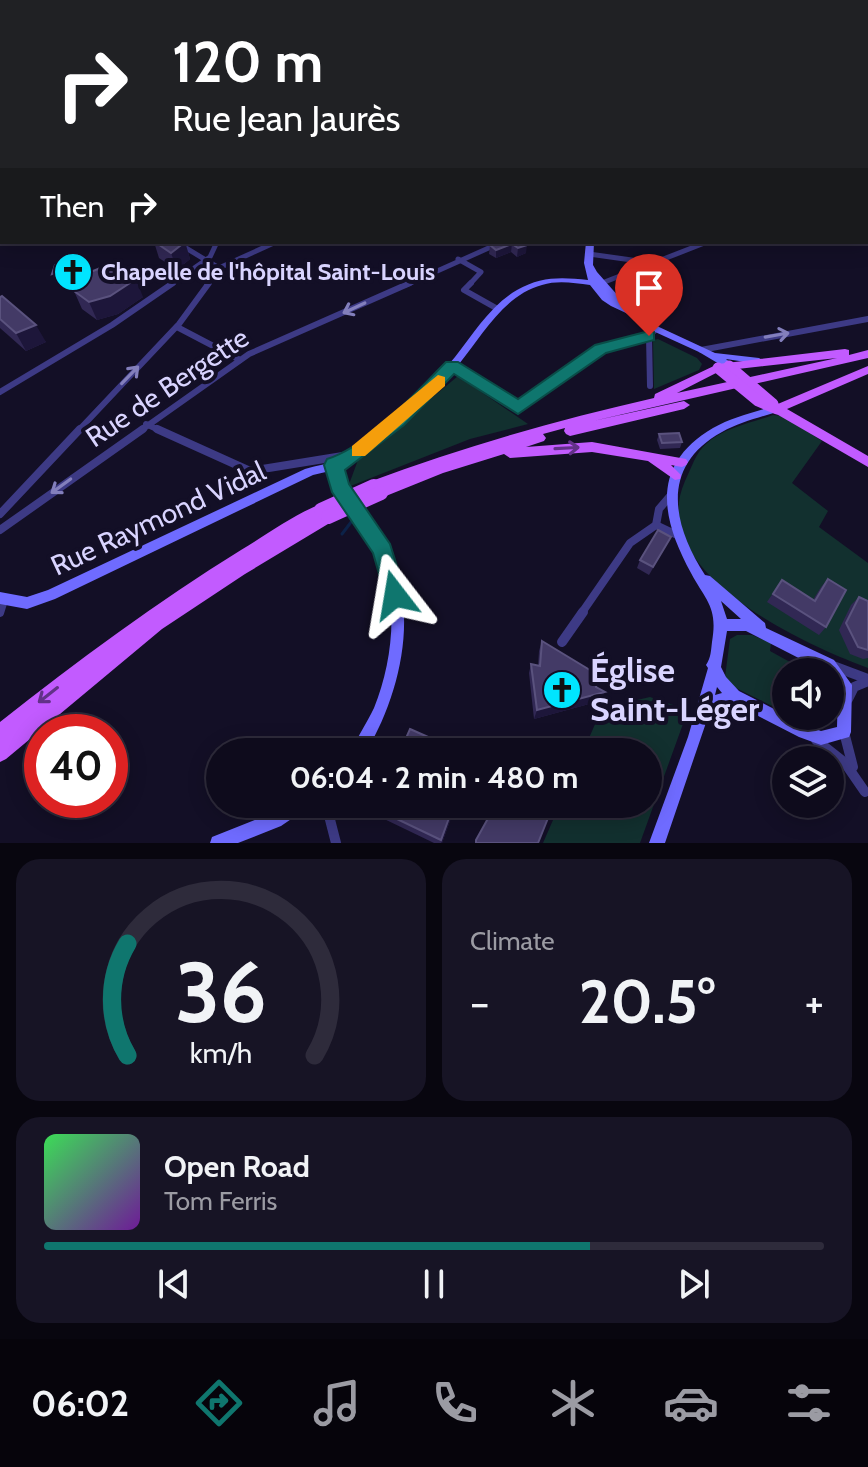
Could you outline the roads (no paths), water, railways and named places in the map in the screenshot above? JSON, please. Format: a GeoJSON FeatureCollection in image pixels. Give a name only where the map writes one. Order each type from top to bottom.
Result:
{"type":"FeatureCollection","features":[{"type":"Feature","properties":{"kind":"main road"},"geometry":{"type":"LineString","coordinates":[[644,405],[724,367],[846,353],[867,357]]}},
{"type":"Feature","properties":{"kind":"main road"},"geometry":{"type":"LineString","coordinates":[[0,733],[149,616],[237,557],[377,490],[478,447],[644,405],[867,357]]}},
{"type":"Feature","properties":{"kind":"main road"},"geometry":{"type":"LineString","coordinates":[[377,490],[535,440],[867,357]]}},
{"type":"Feature","properties":{"kind":"main road"},"geometry":{"type":"LineString","coordinates":[[724,367],[758,401],[868,462]]}},
{"type":"Feature","properties":{"kind":"main road"},"geometry":{"type":"LineString","coordinates":[[777,409],[868,370]]}},
{"type":"Feature","properties":{"kind":"main road"},"geometry":{"type":"LineString","coordinates":[[490,455],[572,447],[643,454],[682,462]]}},
{"type":"Feature","properties":{"kind":"main road"},"geometry":{"type":"LineString","coordinates":[[643,454],[675,475]]}},
{"type":"Feature","properties":{"kind":"main road"},"geometry":{"type":"LineString","coordinates":[[0,753],[157,624],[324,514]]}},
{"type":"Feature","properties":{"kind":"street"},"geometry":{"type":"LineString","coordinates":[[179,244],[219,268]]}},
{"type":"Feature","properties":{"kind":"street"},"geometry":{"type":"LineString","coordinates":[[0,392],[112,325],[210,257],[216,244]]}},
{"type":"Feature","properties":{"kind":"street"},"geometry":{"type":"LineString","coordinates":[[0,514],[177,327],[219,268],[272,244]]}},
{"type":"Feature","properties":{"kind":"street","name":"Rue de Bergette"},"geometry":{"type":"LineString","coordinates":[[0,530],[240,360],[497,244]]}},
{"type":"Feature","properties":{"kind":"street"},"geometry":{"type":"LineString","coordinates":[[590,244],[589,258],[597,283],[621,309],[632,312],[652,332],[713,354],[759,361]]}},
{"type":"Feature","properties":{"kind":"street"},"geometry":{"type":"LineString","coordinates":[[458,259],[481,272],[464,290],[496,308],[530,289],[597,283],[702,244]]}},
{"type":"Feature","properties":{"kind":"street"},"geometry":{"type":"LineString","coordinates":[[589,258],[655,263]]}},
{"type":"Feature","properties":{"kind":"street","name":"Rue Raymond Vidal"},"geometry":{"type":"LineString","coordinates":[[2,599],[27,603],[51,595],[309,472],[334,465],[355,454],[397,420],[452,366],[496,308]]}},
{"type":"Feature","properties":{"kind":"street"},"geometry":{"type":"LineString","coordinates":[[701,350],[868,319]]}},
{"type":"Feature","properties":{"kind":"street"},"geometry":{"type":"LineString","coordinates":[[177,327],[240,360]]}},
{"type":"Feature","properties":{"kind":"street"},"geometry":{"type":"LineString","coordinates":[[452,366],[518,408],[600,349],[652,332]]}},
{"type":"Feature","properties":{"kind":"street"},"geometry":{"type":"LineString","coordinates":[[650,386],[652,332]]}},
{"type":"Feature","properties":{"kind":"street"},"geometry":{"type":"LineString","coordinates":[[701,350],[724,367]]}},
{"type":"Feature","properties":{"kind":"street"},"geometry":{"type":"LineString","coordinates":[[713,354],[724,367]]}},
{"type":"Feature","properties":{"kind":"street"},"geometry":{"type":"LineString","coordinates":[[657,843],[706,705],[721,625],[713,599],[693,567],[679,536],[671,495],[675,475],[702,437],[717,428],[777,409]]}},
{"type":"Feature","properties":{"kind":"street"},"geometry":{"type":"LineString","coordinates":[[146,424],[250,471],[319,457],[355,454]]}},
{"type":"Feature","properties":{"kind":"street"},"geometry":{"type":"LineString","coordinates":[[334,465],[339,486],[383,550],[395,595],[396,646],[389,689],[365,738]]}},
{"type":"Feature","properties":{"kind":"street"},"geometry":{"type":"LineString","coordinates":[[562,642],[630,543],[656,525],[659,509],[671,495]]}},
{"type":"Feature","properties":{"kind":"street"},"geometry":{"type":"LineString","coordinates":[[656,525],[679,536]]}},
{"type":"Feature","properties":{"kind":"street"},"geometry":{"type":"LineString","coordinates":[[693,567],[769,634]]}},
{"type":"Feature","properties":{"kind":"street"},"geometry":{"type":"LineString","coordinates":[[0,613],[2,599]]}},
{"type":"Feature","properties":{"kind":"street"},"geometry":{"type":"LineString","coordinates":[[721,625],[747,625],[815,658]]}},
{"type":"Feature","properties":{"kind":"street"},"geometry":{"type":"LineString","coordinates":[[713,665],[721,682],[734,696],[804,732],[821,738],[844,732]]}},
{"type":"Feature","properties":{"kind":"street"},"geometry":{"type":"LineString","coordinates":[[844,671],[868,680]]}},
{"type":"Feature","properties":{"kind":"street"},"geometry":{"type":"LineString","coordinates":[[847,701],[854,687],[868,680]]}},
{"type":"Feature","properties":{"kind":"street"},"geometry":{"type":"LineString","coordinates":[[844,684],[847,701],[844,732],[850,762],[866,795]]}},
{"type":"Feature","properties":{"kind":"street"},"geometry":{"type":"LineString","coordinates":[[706,705],[734,696]]}},
{"type":"Feature","properties":{"kind":"street"},"geometry":{"type":"LineString","coordinates":[[804,732],[845,763],[866,795]]}},
{"type":"Feature","properties":{"kind":"street"},"geometry":{"type":"LineString","coordinates":[[218,843],[278,818]]}},
{"type":"Feature","properties":{"kind":"street"},"geometry":{"type":"LineString","coordinates":[[330,818],[336,843]]}},
{"type":"Feature","properties":{"kind":"waterway"},"geometry":{"type":"LineString","coordinates":[[342,534],[355,517]]}},
{"type":"Feature","properties":{"kind":"place","name":"Chapelle de l'hôpital Saint-Louis"},"geometry":{"type":"Point","coordinates":[73,272]}},
{"type":"Feature","properties":{"kind":"place","name":"Église Saint-Léger"},"geometry":{"type":"Point","coordinates":[562,690]}}]}
